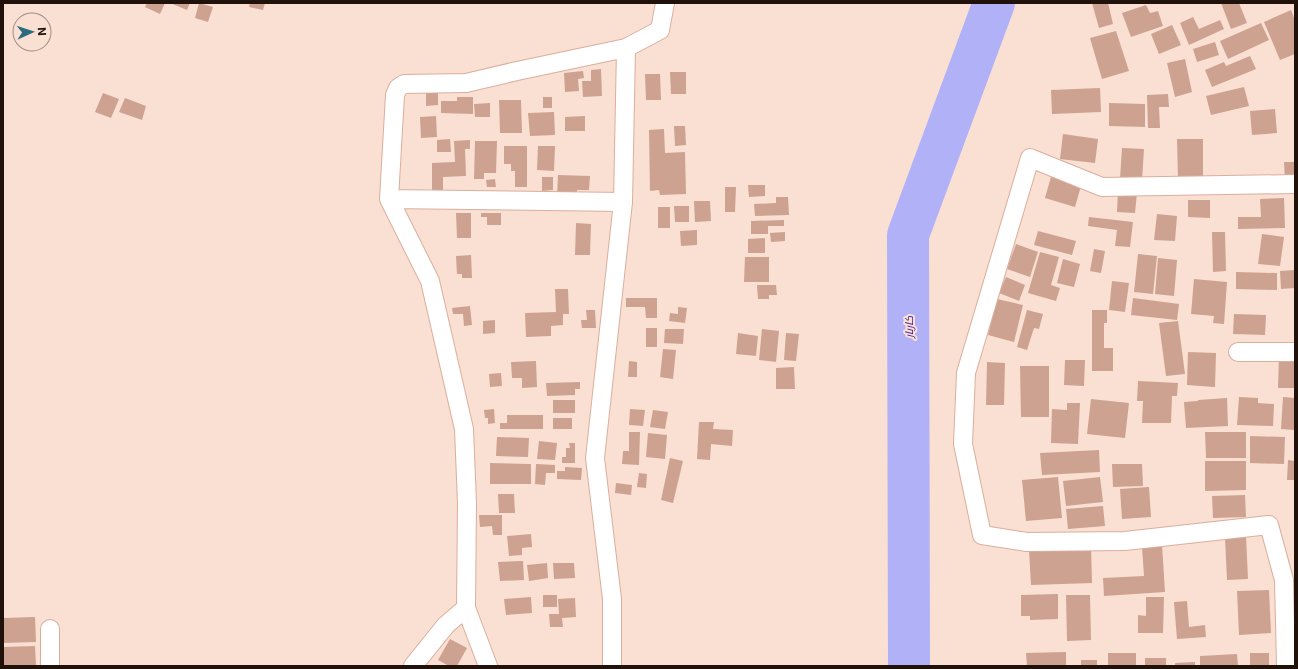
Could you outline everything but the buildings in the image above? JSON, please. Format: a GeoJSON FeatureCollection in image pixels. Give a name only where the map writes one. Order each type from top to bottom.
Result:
{"type":"FeatureCollection","features":[{"type":"Feature","properties":{"kind":"street"},"geometry":{"type":"LineString","coordinates":[[488,666],[466,608],[467,503],[464,429],[430,281],[389,199],[395,95],[398,88],[404,84],[466,83],[626,48],[660,30],[665,3]]}},
{"type":"Feature","properties":{"kind":"street"},"geometry":{"type":"LineString","coordinates":[[612,666],[612,599],[595,458],[623,202],[626,48]]}},
{"type":"Feature","properties":{"kind":"street"},"geometry":{"type":"LineString","coordinates":[[1286,666],[1290,580],[1269,525],[1125,541],[1027,542],[982,535],[963,444],[966,373],[1030,158],[1102,187],[1295,184]]}},
{"type":"Feature","properties":{"kind":"street"},"geometry":{"type":"LineString","coordinates":[[389,199],[623,202]]}},
{"type":"Feature","properties":{"kind":"street"},"geometry":{"type":"LineString","coordinates":[[1238,352],[1295,352]]}},
{"type":"Feature","properties":{"kind":"street"},"geometry":{"type":"LineString","coordinates":[[412,666],[446,625],[466,608]]}},
{"type":"Feature","properties":{"kind":"street"},"geometry":{"type":"LineString","coordinates":[[50,629],[50,666]]}},
{"type":"Feature","properties":{"kind":"waterway","name":"کاربار"},"geometry":{"type":"LineString","coordinates":[[909,666],[908,235],[994,3]]}}]}
